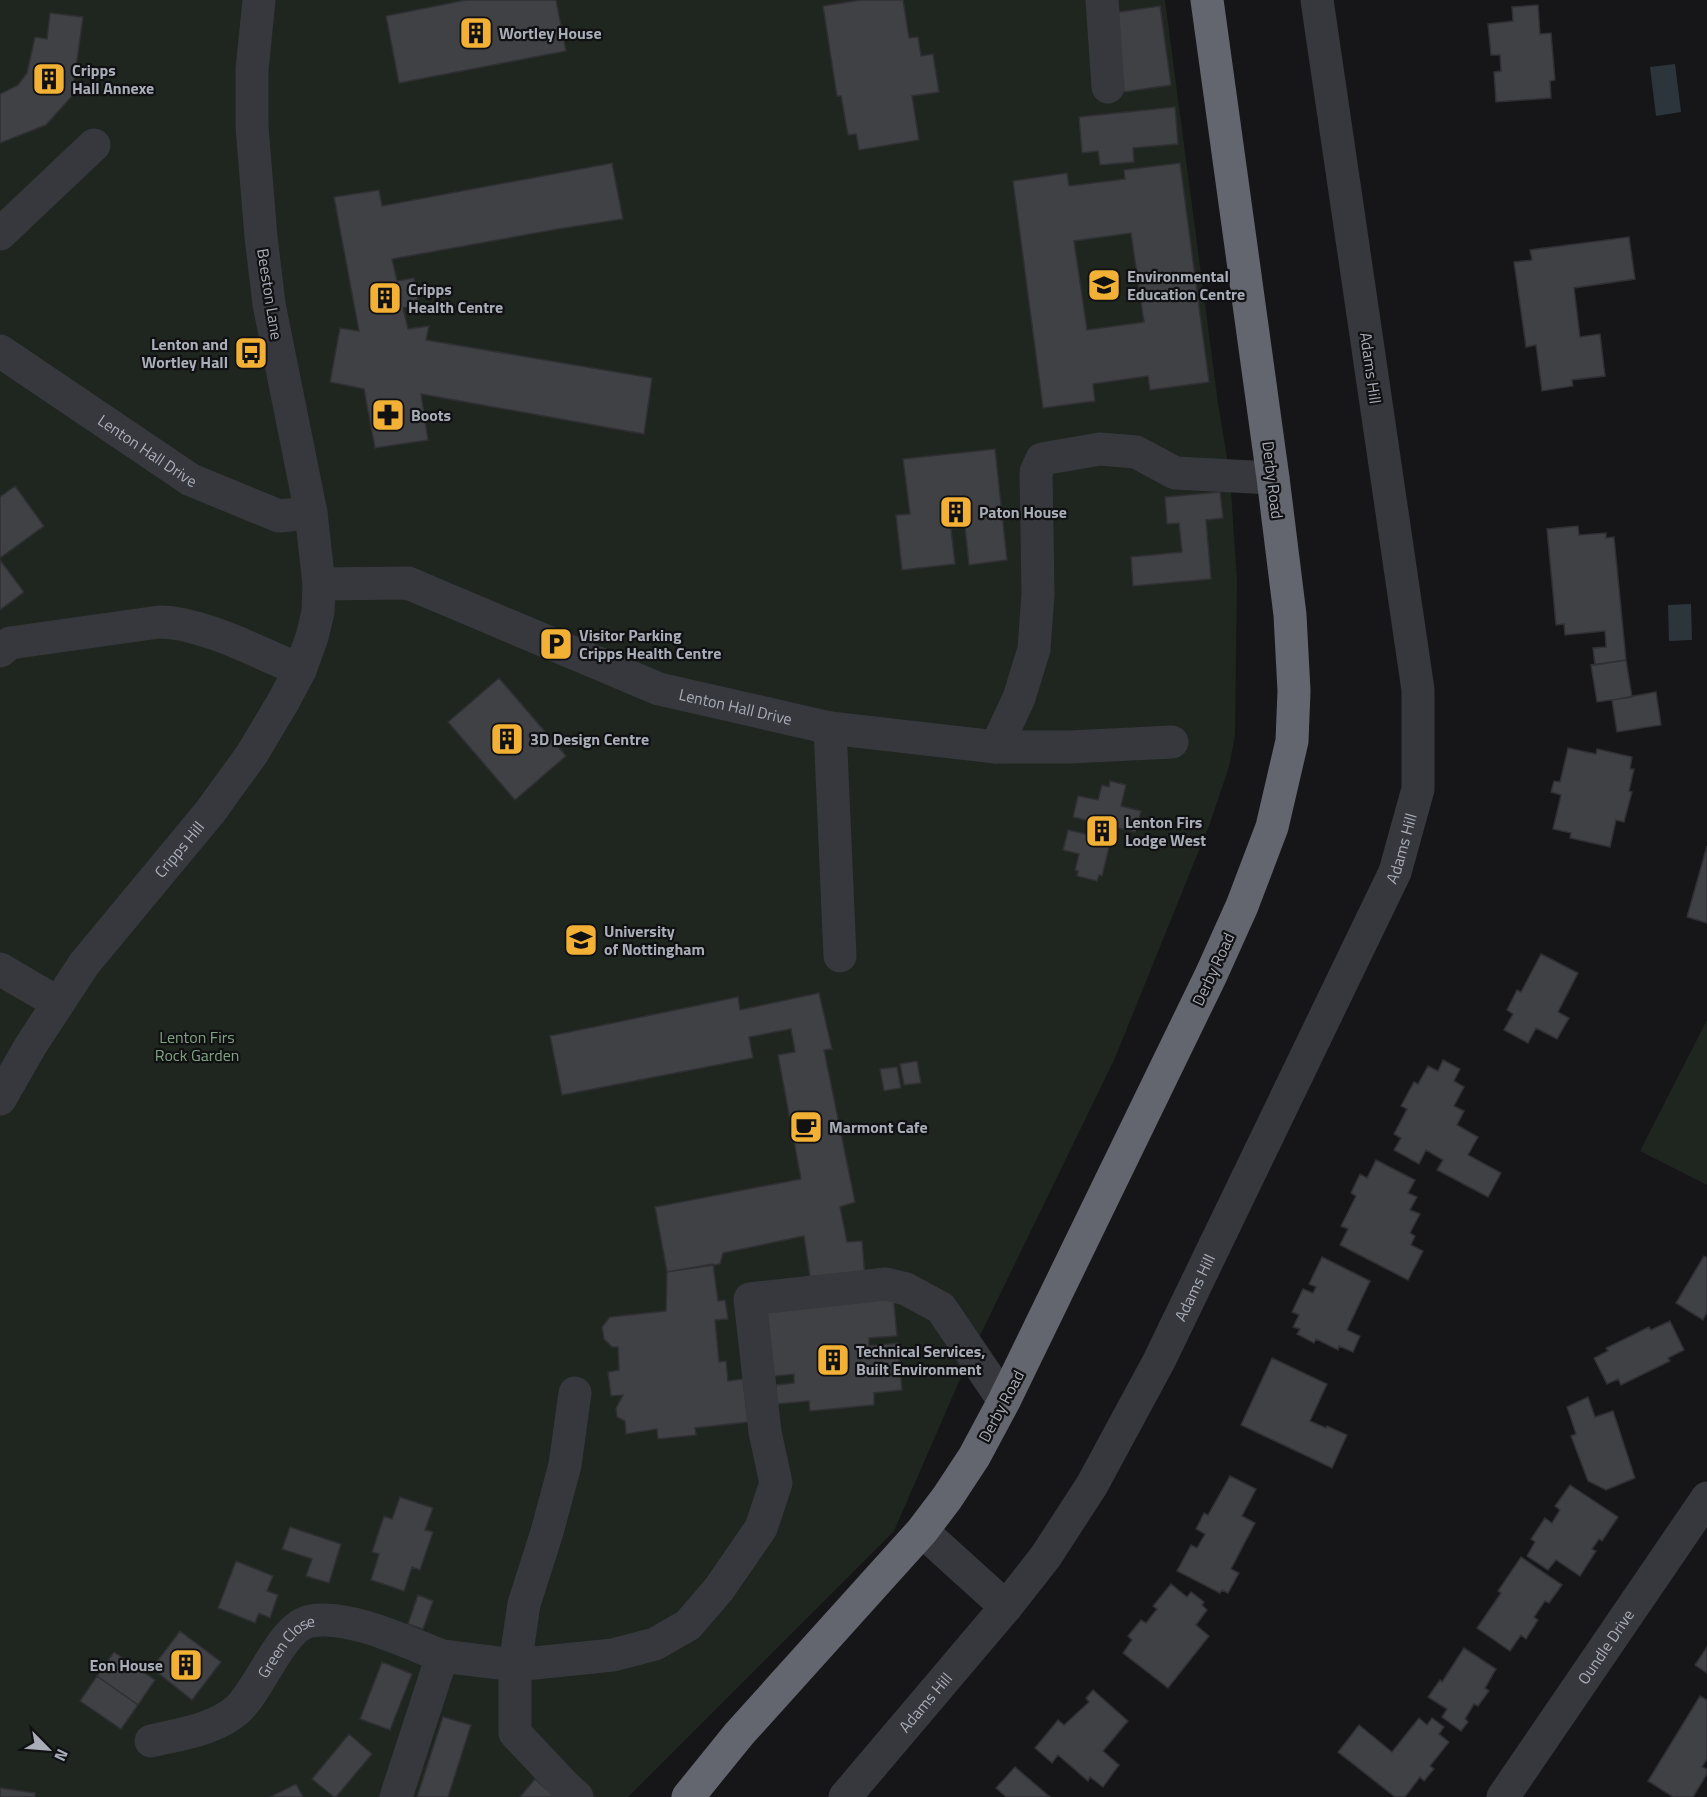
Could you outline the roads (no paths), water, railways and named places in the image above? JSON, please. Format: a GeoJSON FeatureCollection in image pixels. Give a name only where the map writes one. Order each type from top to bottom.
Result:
{"type":"FeatureCollection","features":[{"type":"Feature","properties":{"kind":"highway","name":"Derby Road"},"geometry":{"type":"LineString","coordinates":[[688,1797],[739,1734],[922,1531],[974,1457],[1005,1401],[1211,975],[1242,906],[1272,827],[1292,741],[1294,691],[1290,615],[1207,0]]}},
{"type":"Feature","properties":{"kind":"street","name":"Beeston Lane"},"geometry":{"type":"LineString","coordinates":[[259,0],[252,70],[252,128],[261,237],[269,303],[311,513],[320,584]]}},
{"type":"Feature","properties":{"kind":"street"},"geometry":{"type":"LineString","coordinates":[[1102,0],[1108,87]]}},
{"type":"Feature","properties":{"kind":"street","name":"Adams Hill"},"geometry":{"type":"LineString","coordinates":[[846,1797],[1006,1607],[1046,1556],[1092,1485],[1159,1361],[1395,872],[1418,789],[1418,690],[1317,0]]}},
{"type":"Feature","properties":{"kind":"street"},"geometry":{"type":"LineString","coordinates":[[0,234],[94,145]]}},
{"type":"Feature","properties":{"kind":"street","name":"Lenton Hall Drive"},"geometry":{"type":"LineString","coordinates":[[0,351],[191,480],[279,516],[311,513]]}},
{"type":"Feature","properties":{"kind":"street"},"geometry":{"type":"LineString","coordinates":[[996,747],[1018,698],[1034,649],[1038,594],[1036,472],[1042,459],[1100,449],[1136,452],[1175,473],[1273,478]]}},
{"type":"Feature","properties":{"kind":"street","name":"Lenton Hall Drive"},"geometry":{"type":"LineString","coordinates":[[320,584],[408,583],[659,689],[830,728],[996,747],[1070,747],[1172,742]]}},
{"type":"Feature","properties":{"kind":"street","name":"Cripps Hill"},"geometry":{"type":"LineString","coordinates":[[0,1099],[31,1045],[84,964],[210,812],[252,754],[300,670],[318,612],[320,584]]}},
{"type":"Feature","properties":{"kind":"street"},"geometry":{"type":"LineString","coordinates":[[0,651],[10,643],[159,622],[175,622],[209,632],[300,670]]}},
{"type":"Feature","properties":{"kind":"street"},"geometry":{"type":"LineString","coordinates":[[830,728],[840,956]]}},
{"type":"Feature","properties":{"kind":"street"},"geometry":{"type":"LineString","coordinates":[[0,969],[58,1003]]}},
{"type":"Feature","properties":{"kind":"street","name":"Green Close"},"geometry":{"type":"LineString","coordinates":[[152,1741],[196,1730],[225,1719],[237,1710],[250,1696],[296,1627],[310,1621],[346,1621],[442,1656],[515,1665],[613,1655],[655,1644],[688,1625],[719,1589],[761,1528],[776,1483],[765,1432],[750,1299],[886,1284],[906,1289],[941,1308],[1005,1401]]}},
{"type":"Feature","properties":{"kind":"street"},"geometry":{"type":"LineString","coordinates":[[575,1393],[565,1466],[524,1604],[515,1665],[515,1733],[577,1797]]}},
{"type":"Feature","properties":{"kind":"street","name":"Oundle Drive"},"geometry":{"type":"LineString","coordinates":[[1503,1797],[1707,1498]]}},
{"type":"Feature","properties":{"kind":"street"},"geometry":{"type":"LineString","coordinates":[[922,1531],[1006,1607]]}},
{"type":"Feature","properties":{"kind":"street"},"geometry":{"type":"LineString","coordinates":[[396,1797],[442,1656]]}},
{"type":"Feature","properties":{"kind":"place","name":"Wortley House"},"geometry":{"type":"Point","coordinates":[476,33]}},
{"type":"Feature","properties":{"kind":"place","name":"Cripps Hall Annexe"},"geometry":{"type":"Point","coordinates":[49,79]}},
{"type":"Feature","properties":{"kind":"place","name":"Environmental Education Centre"},"geometry":{"type":"Point","coordinates":[1104,285]}},
{"type":"Feature","properties":{"kind":"place","name":"Cripps Health Centre"},"geometry":{"type":"Point","coordinates":[385,298]}},
{"type":"Feature","properties":{"kind":"place","name":"Lenton and Wortley Hall"},"geometry":{"type":"Point","coordinates":[251,353]}},
{"type":"Feature","properties":{"kind":"place","name":"Boots"},"geometry":{"type":"Point","coordinates":[388,415]}},
{"type":"Feature","properties":{"kind":"place","name":"Paton House"},"geometry":{"type":"Point","coordinates":[956,512]}},
{"type":"Feature","properties":{"kind":"place","name":"Visitor Parking Cripps Health Centre"},"geometry":{"type":"Point","coordinates":[556,644]}},
{"type":"Feature","properties":{"kind":"place","name":"3D Design Centre"},"geometry":{"type":"Point","coordinates":[507,739]}},
{"type":"Feature","properties":{"kind":"place","name":"Lenton Firs Lodge West"},"geometry":{"type":"Point","coordinates":[1102,831]}},
{"type":"Feature","properties":{"kind":"place","name":"University of Nottingham"},"geometry":{"type":"Point","coordinates":[581,940]}},
{"type":"Feature","properties":{"kind":"place","name":"Marmont Cafe"},"geometry":{"type":"Point","coordinates":[806,1127]}},
{"type":"Feature","properties":{"kind":"place","name":"Technical Services, Built Environment"},"geometry":{"type":"Point","coordinates":[833,1360]}},
{"type":"Feature","properties":{"kind":"place","name":"Eon House"},"geometry":{"type":"Point","coordinates":[186,1665]}},
{"type":"Feature","properties":{"kind":"park label","name":"Lenton Firs Rock Garden"},"geometry":{"type":"Point","coordinates":[197,1046]}}]}
